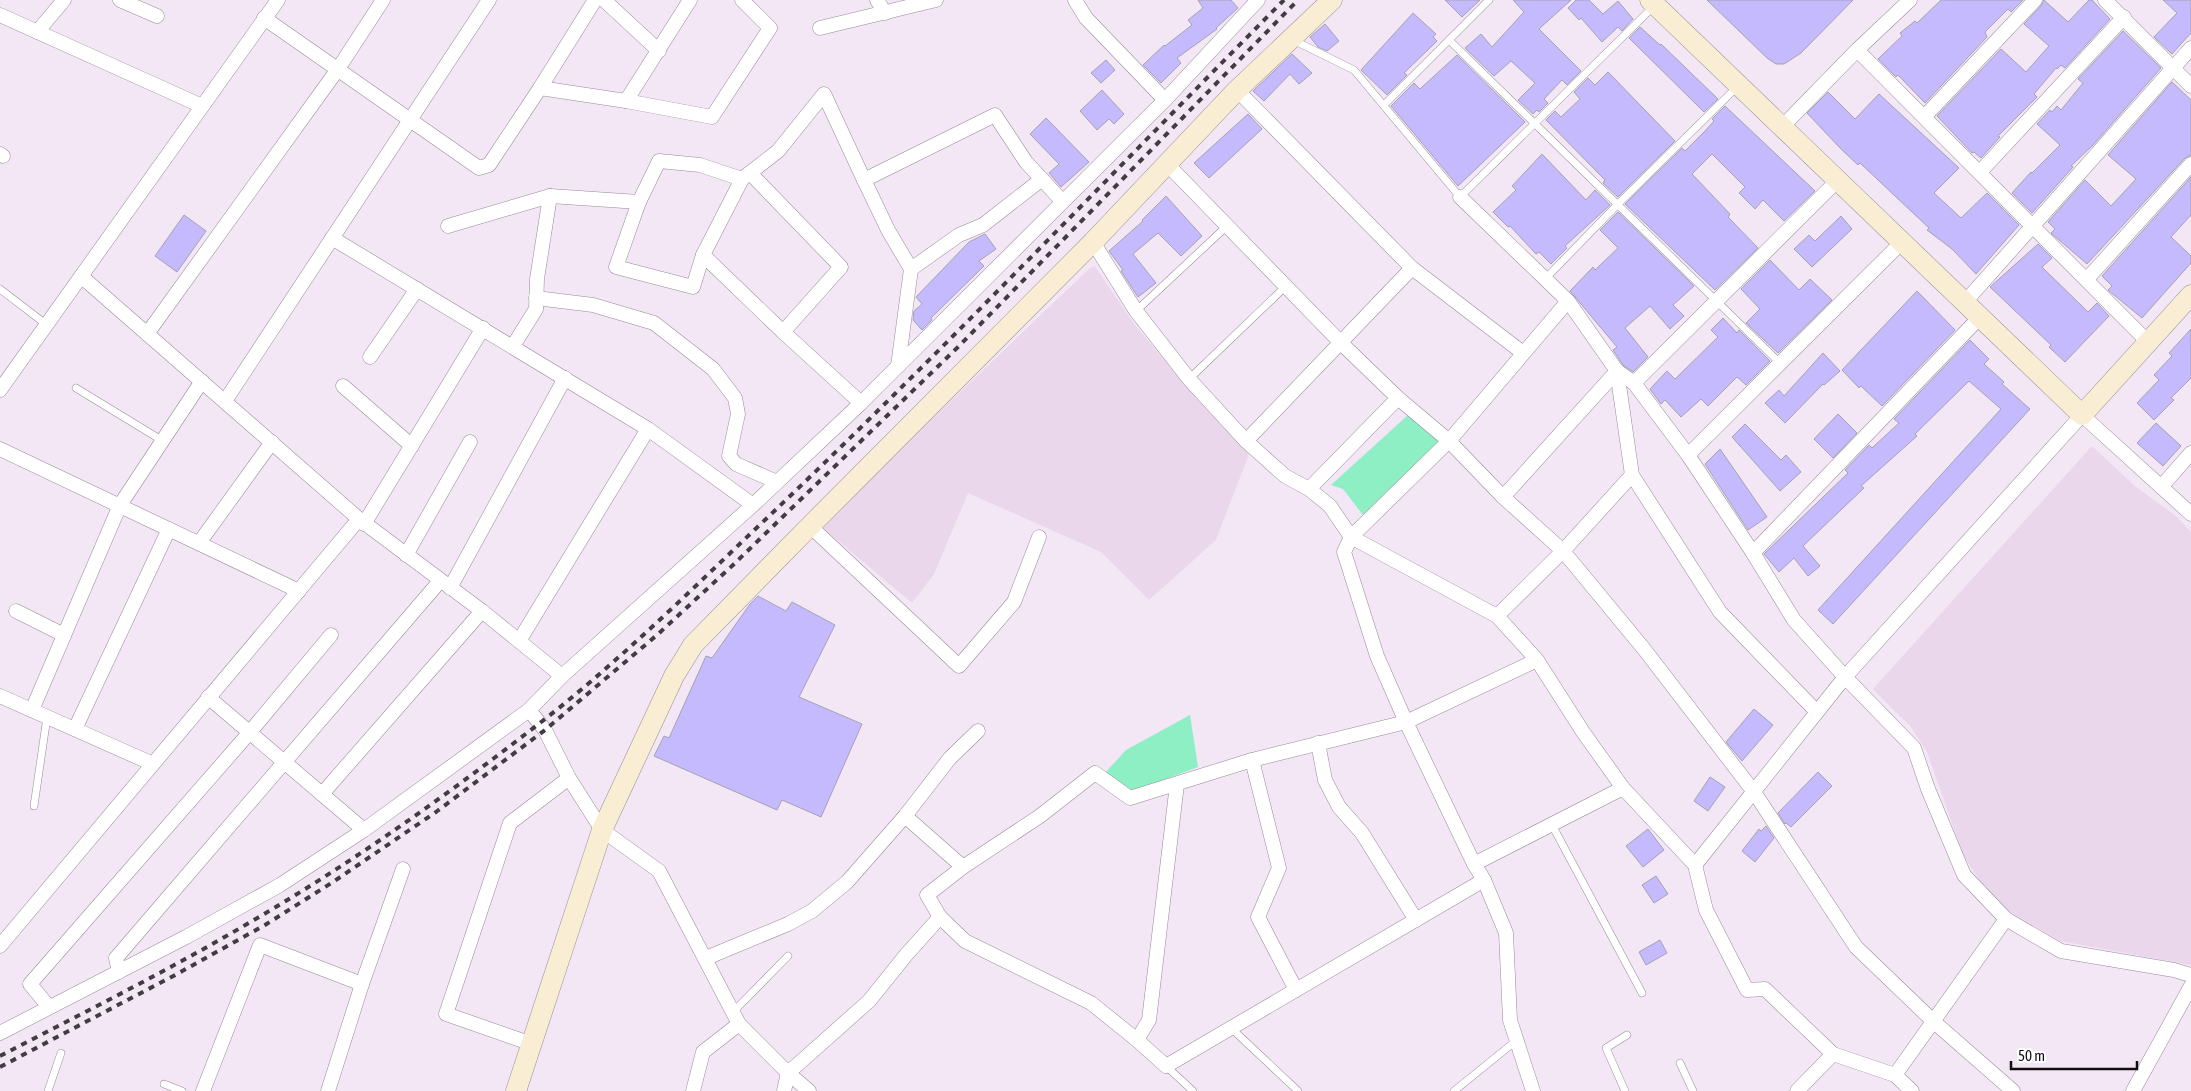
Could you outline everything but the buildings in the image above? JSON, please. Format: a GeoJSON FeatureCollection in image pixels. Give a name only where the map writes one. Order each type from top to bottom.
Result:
{"type":"FeatureCollection","features":[{"type":"Feature","properties":{"kind":"street"},"geometry":{"type":"LineString","coordinates":[[38,32],[64,0]]}},
{"type":"Feature","properties":{"kind":"street"},"geometry":{"type":"LineString","coordinates":[[120,0],[156,16]]}},
{"type":"Feature","properties":{"kind":"street"},"geometry":{"type":"LineString","coordinates":[[0,390],[278,0]]}},
{"type":"Feature","properties":{"kind":"street"},"geometry":{"type":"LineString","coordinates":[[147,334],[338,69],[383,0]]}},
{"type":"Feature","properties":{"kind":"street"},"geometry":{"type":"LineString","coordinates":[[225,401],[489,0]]}},
{"type":"Feature","properties":{"kind":"street"},"geometry":{"type":"LineString","coordinates":[[264,18],[479,168],[489,165],[596,0]]}},
{"type":"Feature","properties":{"kind":"street"},"geometry":{"type":"LineString","coordinates":[[604,0],[658,51]]}},
{"type":"Feature","properties":{"kind":"street"},"geometry":{"type":"LineString","coordinates":[[626,101],[690,0]]}},
{"type":"Feature","properties":{"kind":"street"},"geometry":{"type":"LineString","coordinates":[[540,88],[712,117],[770,28],[742,0]]}},
{"type":"Feature","properties":{"kind":"street"},"geometry":{"type":"LineString","coordinates":[[877,0],[885,13]]}},
{"type":"Feature","properties":{"kind":"street"},"geometry":{"type":"LineString","coordinates":[[820,28],[885,13],[912,4],[936,0]]}},
{"type":"Feature","properties":{"kind":"street"},"geometry":{"type":"LineString","coordinates":[[1075,0],[1086,18],[1165,100]]}},
{"type":"Feature","properties":{"kind":"street"},"geometry":{"type":"LineString","coordinates":[[516,1091],[602,830],[674,676],[693,645],[1093,242],[1237,90],[1292,40],[1332,0]]}},
{"type":"Feature","properties":{"kind":"street"},"geometry":{"type":"LineString","coordinates":[[1782,127],[1857,50],[1910,0]]}},
{"type":"Feature","properties":{"kind":"street"},"geometry":{"type":"LineString","coordinates":[[1925,116],[2035,0]]}},
{"type":"Feature","properties":{"kind":"street"},"geometry":{"type":"LineString","coordinates":[[2105,0],[2191,86]]}},
{"type":"Feature","properties":{"kind":"street"},"geometry":{"type":"LineString","coordinates":[[0,1033],[119,972],[280,885],[364,830],[529,710],[562,676],[753,505],[861,403],[1165,100],[1253,2]]}},
{"type":"Feature","properties":{"kind":"street"},"geometry":{"type":"LineString","coordinates":[[1652,2],[2082,415],[2191,514]]}},
{"type":"Feature","properties":{"kind":"street"},"geometry":{"type":"LineString","coordinates":[[0,16],[202,106]]}},
{"type":"Feature","properties":{"kind":"street"},"geometry":{"type":"LineString","coordinates":[[1980,172],[2124,17]]}},
{"type":"Feature","properties":{"kind":"street"},"geometry":{"type":"LineString","coordinates":[[1965,302],[2191,48]]}},
{"type":"Feature","properties":{"kind":"street"},"geometry":{"type":"LineString","coordinates":[[1857,50],[1925,116],[2148,342]]}},
{"type":"Feature","properties":{"kind":"street"},"geometry":{"type":"LineString","coordinates":[[1237,90],[1412,268],[1523,353]]}},
{"type":"Feature","properties":{"kind":"street"},"geometry":{"type":"LineString","coordinates":[[783,332],[841,267],[746,176],[700,165],[659,161],[639,202],[616,267],[693,287],[704,255],[746,176],[778,151],[824,94],[888,230],[911,269],[898,366]]}},
{"type":"Feature","properties":{"kind":"street"},"geometry":{"type":"LineString","coordinates":[[864,180],[995,115],[1026,162],[1062,201]]}},
{"type":"Feature","properties":{"kind":"street"},"geometry":{"type":"LineString","coordinates":[[1167,164],[1341,343],[1398,398],[1449,441],[1503,497],[1563,551],[1644,649],[1754,792],[1856,947],[1933,1021],[2013,1091]]}},
{"type":"Feature","properties":{"kind":"street"},"geometry":{"type":"LineString","coordinates":[[2087,280],[2191,164]]}},
{"type":"Feature","properties":{"kind":"street"},"geometry":{"type":"LineString","coordinates":[[911,269],[958,235],[983,225],[1042,180]]}},
{"type":"Feature","properties":{"kind":"street"},"geometry":{"type":"LineString","coordinates":[[1634,383],[1715,300],[1838,180]]}},
{"type":"Feature","properties":{"kind":"street"},"geometry":{"type":"LineString","coordinates":[[448,226],[550,196],[639,202]]}},
{"type":"Feature","properties":{"kind":"street"},"geometry":{"type":"LineString","coordinates":[[513,346],[536,309],[537,280],[550,196]]}},
{"type":"Feature","properties":{"kind":"street"},"geometry":{"type":"LineString","coordinates":[[1460,197],[1568,301],[1616,371],[1634,383],[1688,456],[1753,553],[1794,620],[1845,677],[1914,748],[1931,798],[1964,875],[2006,919],[2061,951],[2174,970],[2191,975]]}},
{"type":"Feature","properties":{"kind":"street"},"geometry":{"type":"LineString","coordinates":[[332,238],[648,429],[753,505]]}},
{"type":"Feature","properties":{"kind":"street"},"geometry":{"type":"LineString","coordinates":[[1093,242],[1136,311],[1190,379],[1246,441],[1285,476],[1309,489],[1330,506],[1351,537],[1497,616],[1537,660],[1583,732],[1623,788],[1695,865],[1706,910],[1747,990],[1765,989],[1833,1054],[1896,1075],[1912,1091]]}},
{"type":"Feature","properties":{"kind":"street"},"geometry":{"type":"LineString","coordinates":[[1688,456],[1902,242]]}},
{"type":"Feature","properties":{"kind":"street"},"geometry":{"type":"LineString","coordinates":[[704,255],[783,332],[861,403]]}},
{"type":"Feature","properties":{"kind":"street"},"geometry":{"type":"LineString","coordinates":[[1246,441],[1412,268]]}},
{"type":"Feature","properties":{"kind":"street"},"geometry":{"type":"LineString","coordinates":[[82,277],[362,522],[482,611],[562,676]]}},
{"type":"Feature","properties":{"kind":"street"},"geometry":{"type":"LineString","coordinates":[[370,357],[417,289]]}},
{"type":"Feature","properties":{"kind":"street"},"geometry":{"type":"LineString","coordinates":[[1695,865],[1845,677],[2191,295]]}},
{"type":"Feature","properties":{"kind":"street"},"geometry":{"type":"LineString","coordinates":[[536,298],[593,305],[654,324],[661,329],[713,369],[734,398],[738,414],[729,456],[736,464],[777,482]]}},
{"type":"Feature","properties":{"kind":"street"},"geometry":{"type":"LineString","coordinates":[[1533,1091],[1510,1020],[1506,933],[1484,880],[1474,864],[1406,722],[1377,656],[1344,552],[1351,537],[1449,441],[1568,301]]}},
{"type":"Feature","properties":{"kind":"street"},"geometry":{"type":"LineString","coordinates":[[1753,553],[1980,317]]}},
{"type":"Feature","properties":{"kind":"street"},"geometry":{"type":"LineString","coordinates":[[0,946],[208,697],[299,591],[362,522],[412,446],[483,328]]}},
{"type":"Feature","properties":{"kind":"street"},"geometry":{"type":"LineString","coordinates":[[1616,371],[1632,475],[1720,612],[1817,712]]}},
{"type":"Feature","properties":{"kind":"street"},"geometry":{"type":"LineString","coordinates":[[1503,497],[1616,371]]}},
{"type":"Feature","properties":{"kind":"street"},"geometry":{"type":"LineString","coordinates":[[119,972],[116,958],[285,762],[445,585],[565,378]]}},
{"type":"Feature","properties":{"kind":"street"},"geometry":{"type":"LineString","coordinates":[[32,710],[120,505],[202,381]]}},
{"type":"Feature","properties":{"kind":"street"},"geometry":{"type":"LineString","coordinates":[[343,386],[412,446]]}},
{"type":"Feature","properties":{"kind":"street"},"geometry":{"type":"LineString","coordinates":[[1309,489],[1398,398]]}},
{"type":"Feature","properties":{"kind":"street"},"geometry":{"type":"LineString","coordinates":[[519,641],[648,429]]}},
{"type":"Feature","properties":{"kind":"street"},"geometry":{"type":"LineString","coordinates":[[199,543],[272,442]]}},
{"type":"Feature","properties":{"kind":"street"},"geometry":{"type":"LineString","coordinates":[[406,555],[470,442]]}},
{"type":"Feature","properties":{"kind":"street"},"geometry":{"type":"LineString","coordinates":[[0,449],[299,591]]}},
{"type":"Feature","properties":{"kind":"street"},"geometry":{"type":"LineString","coordinates":[[2162,487],[2191,454]]}},
{"type":"Feature","properties":{"kind":"street"},"geometry":{"type":"LineString","coordinates":[[1497,616],[1563,551],[1632,475]]}},
{"type":"Feature","properties":{"kind":"street"},"geometry":{"type":"LineString","coordinates":[[810,526],[959,666],[1014,602],[1039,537]]}},
{"type":"Feature","properties":{"kind":"street"},"geometry":{"type":"LineString","coordinates":[[75,729],[169,529]]}},
{"type":"Feature","properties":{"kind":"street"},"geometry":{"type":"LineString","coordinates":[[16,611],[64,635]]}},
{"type":"Feature","properties":{"kind":"street"},"geometry":{"type":"LineString","coordinates":[[322,794],[482,611]]}},
{"type":"Feature","properties":{"kind":"street"},"geometry":{"type":"LineString","coordinates":[[50,1007],[30,984],[332,635]]}},
{"type":"Feature","properties":{"kind":"street"},"geometry":{"type":"LineString","coordinates":[[1484,880],[1166,1066],[1091,1003],[965,941],[940,917],[927,895],[963,867],[1040,816],[1095,773],[1130,798],[1252,760],[1406,722],[1537,660]]}},
{"type":"Feature","properties":{"kind":"street"},"geometry":{"type":"LineString","coordinates":[[0,696],[153,764]]}},
{"type":"Feature","properties":{"kind":"street"},"geometry":{"type":"LineString","coordinates":[[208,697],[364,830]]}},
{"type":"Feature","properties":{"kind":"street"},"geometry":{"type":"LineString","coordinates":[[529,710],[545,730],[569,778],[602,830],[659,871],[736,1018],[788,1073],[809,1091]]}},
{"type":"Feature","properties":{"kind":"street"},"geometry":{"type":"LineString","coordinates":[[706,958],[788,924],[812,911],[847,882],[906,816],[950,758],[978,731]]}},
{"type":"Feature","properties":{"kind":"street"},"geometry":{"type":"LineString","coordinates":[[1318,744],[1325,780],[1339,807],[1362,833],[1416,920]]}},
{"type":"Feature","properties":{"kind":"street"},"geometry":{"type":"LineString","coordinates":[[1252,760],[1279,868],[1258,917],[1296,990]]}},
{"type":"Feature","properties":{"kind":"street"},"geometry":{"type":"LineString","coordinates":[[532,1044],[446,1014],[510,824],[569,778]]}},
{"type":"Feature","properties":{"kind":"street"},"geometry":{"type":"LineString","coordinates":[[1137,1040],[1149,1020],[1176,784]]}},
{"type":"Feature","properties":{"kind":"street"},"geometry":{"type":"LineString","coordinates":[[1474,864],[1623,788]]}},
{"type":"Feature","properties":{"kind":"street"},"geometry":{"type":"LineString","coordinates":[[906,816],[963,867]]}},
{"type":"Feature","properties":{"kind":"street"},"geometry":{"type":"LineString","coordinates":[[328,1091],[362,984],[403,869]]}},
{"type":"Feature","properties":{"kind":"street"},"geometry":{"type":"LineString","coordinates":[[784,1091],[788,1073],[870,1001],[906,955],[940,917]]}},
{"type":"Feature","properties":{"kind":"street"},"geometry":{"type":"LineString","coordinates":[[1896,1075],[2006,919]]}},
{"type":"Feature","properties":{"kind":"street"},"geometry":{"type":"LineString","coordinates":[[202,1091],[260,945],[362,984]]}},
{"type":"Feature","properties":{"kind":"street"},"geometry":{"type":"LineString","coordinates":[[2133,1091],[2191,986]]}},
{"type":"Feature","properties":{"kind":"street"},"geometry":{"type":"LineString","coordinates":[[693,1091],[703,1052],[736,1018]]}},
{"type":"Feature","properties":{"kind":"street"},"geometry":{"type":"LineString","coordinates":[[1797,1091],[1833,1054]]}},
{"type":"Feature","properties":{"kind":"lane"},"geometry":{"type":"LineString","coordinates":[[1384,105],[1489,0]]}},
{"type":"Feature","properties":{"kind":"lane"},"geometry":{"type":"LineString","coordinates":[[1292,40],[1354,70],[1460,197],[1535,123],[1652,2]]}},
{"type":"Feature","properties":{"kind":"lane"},"geometry":{"type":"LineString","coordinates":[[1449,40],[1781,364]]}},
{"type":"Feature","properties":{"kind":"lane"},"geometry":{"type":"LineString","coordinates":[[1545,279],[1739,85]]}},
{"type":"Feature","properties":{"kind":"lane"},"geometry":{"type":"LineString","coordinates":[[1136,311],[1227,226]]}},
{"type":"Feature","properties":{"kind":"lane"},"geometry":{"type":"LineString","coordinates":[[1190,379],[1286,286]]}},
{"type":"Feature","properties":{"kind":"lane"},"geometry":{"type":"LineString","coordinates":[[0,289],[47,325]]}},
{"type":"Feature","properties":{"kind":"lane"},"geometry":{"type":"LineString","coordinates":[[76,388],[163,441]]}},
{"type":"Feature","properties":{"kind":"lane"},"geometry":{"type":"LineString","coordinates":[[34,806],[47,717]]}},
{"type":"Feature","properties":{"kind":"lane"},"geometry":{"type":"LineString","coordinates":[[1552,825],[1642,993]]}},
{"type":"Feature","properties":{"kind":"lane"},"geometry":{"type":"LineString","coordinates":[[736,1018],[788,956]]}},
{"type":"Feature","properties":{"kind":"lane"},"geometry":{"type":"LineString","coordinates":[[1231,1028],[1298,1091]]}},
{"type":"Feature","properties":{"kind":"lane"},"geometry":{"type":"LineString","coordinates":[[1625,1091],[1606,1048],[1626,1035]]}},
{"type":"Feature","properties":{"kind":"lane"},"geometry":{"type":"LineString","coordinates":[[1454,1091],[1517,1040]]}},
{"type":"Feature","properties":{"kind":"lane"},"geometry":{"type":"LineString","coordinates":[[48,1091],[60,1053]]}},
{"type":"Feature","properties":{"kind":"lane"},"geometry":{"type":"LineString","coordinates":[[1680,1063],[1694,1091]]}},
{"type":"Feature","properties":{"kind":"lane"},"geometry":{"type":"LineString","coordinates":[[1166,1066],[1193,1091]]}},
{"type":"Feature","properties":{"kind":"lane"},"geometry":{"type":"LineString","coordinates":[[164,1084],[182,1091]]}},
{"type":"Feature","properties":{"kind":"shaded area"},"geometry":{"type":"Polygon","coordinates":[[[1095,266],[1134,324],[1197,399],[1249,454],[1216,540],[1149,600],[1101,552],[968,493],[934,574],[912,603],[822,527],[829,517],[1090,268],[1095,266]]]}},
{"type":"Feature","properties":{"kind":"shaded area"},"geometry":{"type":"Polygon","coordinates":[[[2092,446],[2136,487],[2176,516],[2191,532],[2191,965],[2060,941],[2007,910],[1983,885],[1963,855],[1927,752],[1911,727],[1873,689],[2092,446]]]}},
{"type":"Feature","properties":{"kind":"green space"},"geometry":{"type":"Polygon","coordinates":[[[1418,406],[1446,434],[1363,515],[1343,489],[1331,485],[1418,406]]]}},
{"type":"Feature","properties":{"kind":"green space"},"geometry":{"type":"Polygon","coordinates":[[[1190,715],[1198,767],[1131,792],[1105,773],[1126,750],[1190,715]]]}},
{"type":"Feature","properties":{"kind":"railway"},"geometry":{"type":"LineString","coordinates":[[0,1056],[163,971],[331,873],[435,802],[503,752],[566,702],[654,625],[833,455],[963,326],[1284,0]]}},
{"type":"Feature","properties":{"kind":"railway"},"geometry":{"type":"LineString","coordinates":[[0,1067],[177,974],[265,925],[333,882],[436,812],[545,730],[657,635],[733,565],[958,347],[1298,0]]}}]}
